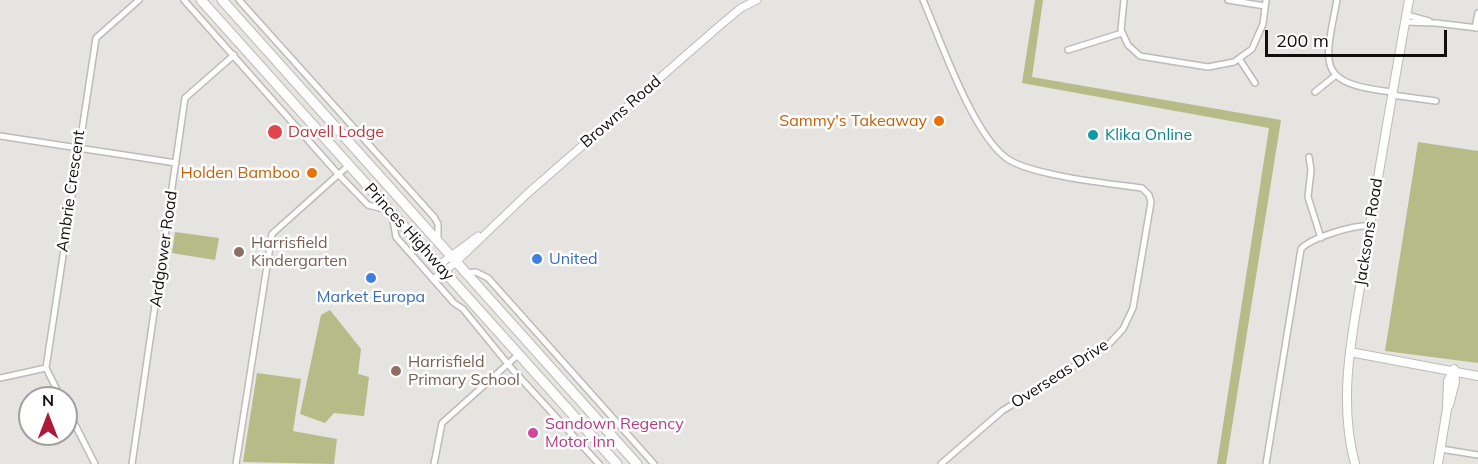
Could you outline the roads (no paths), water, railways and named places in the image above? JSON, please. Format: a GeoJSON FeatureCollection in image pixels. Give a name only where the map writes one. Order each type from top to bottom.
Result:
{"type":"FeatureCollection","features":[{"type":"Feature","properties":{"kind":"highway","name":"Princes Highway"},"geometry":{"type":"LineString","coordinates":[[201,0],[617,464]]}},
{"type":"Feature","properties":{"kind":"highway","name":"Princes Highway"},"geometry":{"type":"LineString","coordinates":[[222,0],[636,464]]}},
{"type":"Feature","properties":{"kind":"highway"},"geometry":{"type":"LineString","coordinates":[[349,165],[360,156]]}},
{"type":"Feature","properties":{"kind":"highway"},"geometry":{"type":"LineString","coordinates":[[363,179],[374,170]]}},
{"type":"Feature","properties":{"kind":"main road","name":"Jacksons Road"},"geometry":{"type":"LineString","coordinates":[[1355,464],[1346,409],[1350,355],[1409,0]]}},
{"type":"Feature","properties":{"kind":"main road"},"geometry":{"type":"LineString","coordinates":[[1350,355],[1478,375]]}},
{"type":"Feature","properties":{"kind":"main road"},"geometry":{"type":"LineString","coordinates":[[1438,464],[1453,371]]}},
{"type":"Feature","properties":{"kind":"street","name":"Ambrie Crescent"},"geometry":{"type":"LineString","coordinates":[[46,368],[77,148],[96,38],[139,0]]}},
{"type":"Feature","properties":{"kind":"street"},"geometry":{"type":"LineString","coordinates":[[184,0],[368,205],[391,211],[396,237],[463,309],[508,364],[599,464]]}},
{"type":"Feature","properties":{"kind":"street"},"geometry":{"type":"LineString","coordinates":[[239,0],[434,217],[438,227],[438,244]]}},
{"type":"Feature","properties":{"kind":"street","name":"Browns Road"},"geometry":{"type":"LineString","coordinates":[[434,279],[442,268],[717,28],[741,8],[756,0]]}},
{"type":"Feature","properties":{"kind":"street","name":"Overseas Drive"},"geometry":{"type":"LineString","coordinates":[[923,0],[981,130],[1006,158],[1053,175],[1142,188],[1149,195],[1151,202],[1133,308],[1123,329],[1108,345],[1002,411],[941,464]]}},
{"type":"Feature","properties":{"kind":"street"},"geometry":{"type":"LineString","coordinates":[[1124,0],[1122,33],[1133,50],[1147,59],[1208,67],[1240,60],[1257,42],[1266,3],[1228,0]]}},
{"type":"Feature","properties":{"kind":"street"},"geometry":{"type":"LineString","coordinates":[[1337,0],[1328,52],[1329,63],[1336,75],[1354,87],[1436,101]]}},
{"type":"Feature","properties":{"kind":"street"},"geometry":{"type":"LineString","coordinates":[[1406,19],[1476,28],[1478,13]]}},
{"type":"Feature","properties":{"kind":"street"},"geometry":{"type":"LineString","coordinates":[[1068,50],[1122,33]]}},
{"type":"Feature","properties":{"kind":"street","name":"Ardgower Road"},"geometry":{"type":"LineString","coordinates":[[132,464],[185,98],[234,55]]}},
{"type":"Feature","properties":{"kind":"street"},"geometry":{"type":"LineString","coordinates":[[1240,60],[1255,83]]}},
{"type":"Feature","properties":{"kind":"street"},"geometry":{"type":"LineString","coordinates":[[1315,92],[1336,75]]}},
{"type":"Feature","properties":{"kind":"street"},"geometry":{"type":"LineString","coordinates":[[0,136],[176,163]]}},
{"type":"Feature","properties":{"kind":"street"},"geometry":{"type":"LineString","coordinates":[[1309,157],[1309,201],[1321,238]]}},
{"type":"Feature","properties":{"kind":"street"},"geometry":{"type":"LineString","coordinates":[[236,464],[272,234],[349,165]]}},
{"type":"Feature","properties":{"kind":"street"},"geometry":{"type":"LineString","coordinates":[[1266,464],[1298,257],[1305,244],[1359,225],[1370,226]]}},
{"type":"Feature","properties":{"kind":"street"},"geometry":{"type":"LineString","coordinates":[[465,273],[476,272],[488,278],[654,464]]}},
{"type":"Feature","properties":{"kind":"street"},"geometry":{"type":"LineString","coordinates":[[434,464],[441,424],[519,354]]}},
{"type":"Feature","properties":{"kind":"street"},"geometry":{"type":"LineString","coordinates":[[0,378],[46,368],[55,386]]}},
{"type":"Feature","properties":{"kind":"street"},"geometry":{"type":"LineString","coordinates":[[78,431],[95,464]]}},
{"type":"Feature","properties":{"kind":"street"},"geometry":{"type":"LineString","coordinates":[[1441,449],[1478,455]]}},
{"type":"Feature","properties":{"kind":"place","name":"Sammy's Takeaway"},"geometry":{"type":"Point","coordinates":[939,121]}},
{"type":"Feature","properties":{"kind":"place","name":"Davell Lodge"},"geometry":{"type":"Point","coordinates":[275,132]}},
{"type":"Feature","properties":{"kind":"place","name":"Klika Online"},"geometry":{"type":"Point","coordinates":[1093,135]}},
{"type":"Feature","properties":{"kind":"place","name":"Holden Bamboo"},"geometry":{"type":"Point","coordinates":[312,173]}},
{"type":"Feature","properties":{"kind":"place","name":"Harrisfield Kindergarten"},"geometry":{"type":"Point","coordinates":[239,252]}},
{"type":"Feature","properties":{"kind":"place","name":"United"},"geometry":{"type":"Point","coordinates":[537,259]}},
{"type":"Feature","properties":{"kind":"place","name":"Market Europa"},"geometry":{"type":"Point","coordinates":[371,278]}},
{"type":"Feature","properties":{"kind":"place","name":"Harrisfield Primary School"},"geometry":{"type":"Point","coordinates":[396,371]}},
{"type":"Feature","properties":{"kind":"place","name":"Sandown Regency Motor Inn"},"geometry":{"type":"Point","coordinates":[533,433]}}]}
